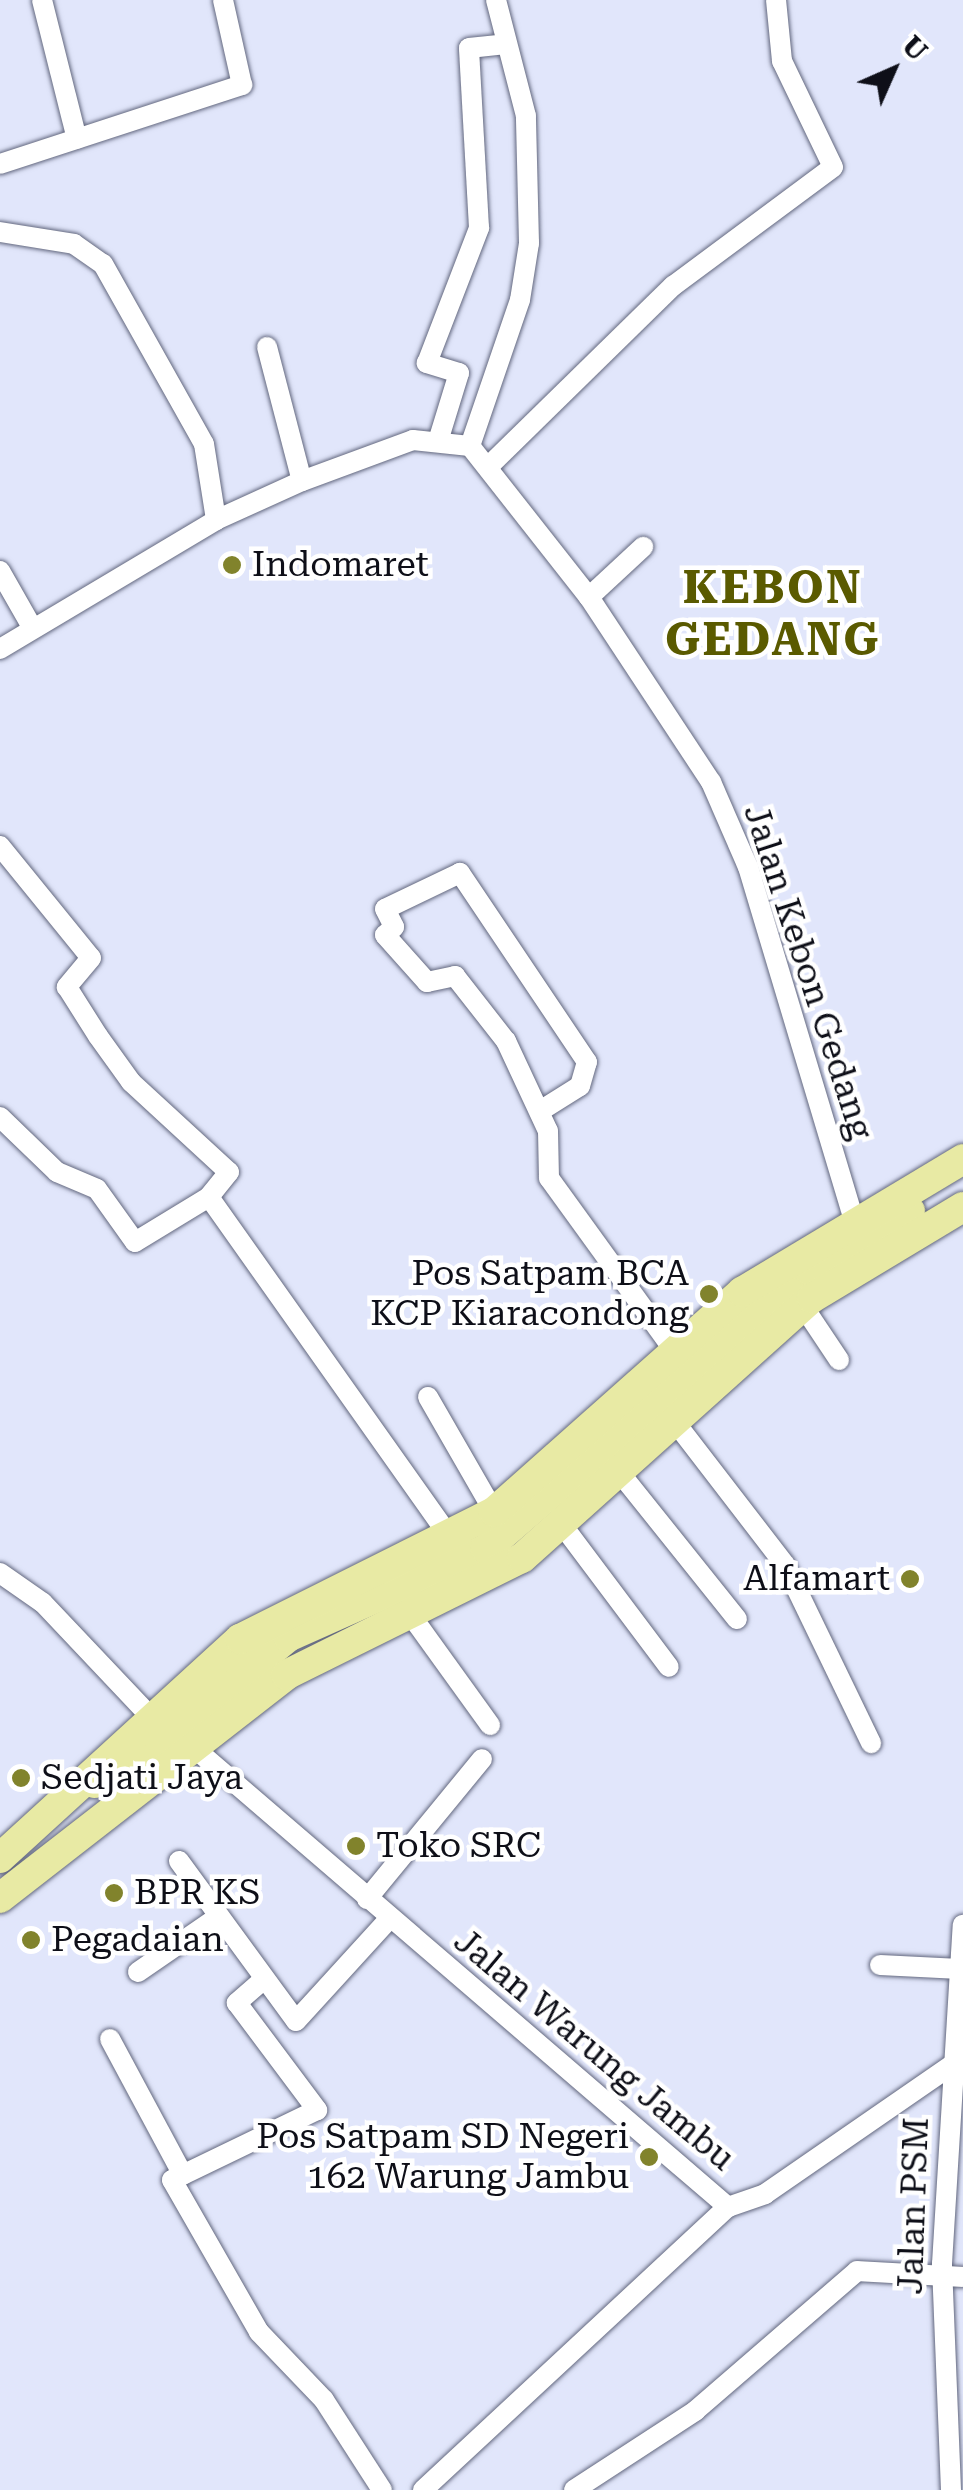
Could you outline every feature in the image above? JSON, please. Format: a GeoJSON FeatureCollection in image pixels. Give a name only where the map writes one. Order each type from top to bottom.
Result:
{"type":"FeatureCollection","features":[{"type":"Feature","properties":{"kind":"main road"},"geometry":{"type":"LineString","coordinates":[[95,1797],[149,1715],[283,1611],[450,1538],[494,1512],[742,1292],[853,1218],[963,1159]]}},
{"type":"Feature","properties":{"kind":"main road"},"geometry":{"type":"LineString","coordinates":[[0,1898],[95,1797],[288,1637],[486,1549],[808,1270],[963,1178]]}},
{"type":"Feature","properties":{"kind":"main road"},"geometry":{"type":"LineString","coordinates":[[0,1858],[95,1797],[193,1747],[286,1675],[509,1568],[563,1526],[803,1306],[963,1208]]}},
{"type":"Feature","properties":{"kind":"street"},"geometry":{"type":"LineString","coordinates":[[42,0],[77,139]]}},
{"type":"Feature","properties":{"kind":"street"},"geometry":{"type":"LineString","coordinates":[[0,164],[242,84],[224,0]]}},
{"type":"Feature","properties":{"kind":"street"},"geometry":{"type":"LineString","coordinates":[[470,446],[520,300],[529,243],[526,116],[496,0]]}},
{"type":"Feature","properties":{"kind":"street"},"geometry":{"type":"LineString","coordinates":[[491,464],[673,286],[833,167],[782,61],[776,0]]}},
{"type":"Feature","properties":{"kind":"street"},"geometry":{"type":"LineString","coordinates":[[0,648],[216,520],[302,482],[440,438],[459,373],[428,363],[481,203],[469,48],[506,44]]}},
{"type":"Feature","properties":{"kind":"street"},"geometry":{"type":"LineString","coordinates":[[0,232],[74,244],[103,264],[204,444],[216,520]]}},
{"type":"Feature","properties":{"kind":"street"},"geometry":{"type":"LineString","coordinates":[[266,346],[302,482]]}},
{"type":"Feature","properties":{"kind":"street","name":"Jalan Kebon Gedang"},"geometry":{"type":"LineString","coordinates":[[440,438],[470,446],[491,464],[589,598],[703,768],[748,868],[853,1218]]}},
{"type":"Feature","properties":{"kind":"street"},"geometry":{"type":"LineString","coordinates":[[589,598],[643,547]]}},
{"type":"Feature","properties":{"kind":"street"},"geometry":{"type":"LineString","coordinates":[[0,571],[32,627]]}},
{"type":"Feature","properties":{"kind":"street"},"geometry":{"type":"LineString","coordinates":[[0,846],[91,958],[68,987],[129,1078],[229,1172],[208,1197],[138,1242],[97,1189],[71,1179],[0,1118]]}},
{"type":"Feature","properties":{"kind":"street"},"geometry":{"type":"LineString","coordinates":[[540,1111],[580,1086],[587,1062],[460,873],[385,909],[394,927],[385,936],[427,982],[455,976],[492,1020],[540,1111],[555,1188],[675,1352]]}},
{"type":"Feature","properties":{"kind":"street"},"geometry":{"type":"LineString","coordinates":[[208,1197],[450,1538]]}},
{"type":"Feature","properties":{"kind":"street"},"geometry":{"type":"LineString","coordinates":[[803,1306],[839,1360]]}},
{"type":"Feature","properties":{"kind":"street"},"geometry":{"type":"LineString","coordinates":[[428,1398],[494,1512]]}},
{"type":"Feature","properties":{"kind":"street"},"geometry":{"type":"LineString","coordinates":[[675,1422],[785,1566],[871,1743]]}},
{"type":"Feature","properties":{"kind":"street"},"geometry":{"type":"LineString","coordinates":[[620,1473],[737,1619]]}},
{"type":"Feature","properties":{"kind":"street"},"geometry":{"type":"LineString","coordinates":[[563,1526],[669,1668]]}},
{"type":"Feature","properties":{"kind":"street"},"geometry":{"type":"LineString","coordinates":[[7,1574],[149,1715]]}},
{"type":"Feature","properties":{"kind":"street"},"geometry":{"type":"LineString","coordinates":[[410,1614],[490,1725]]}},
{"type":"Feature","properties":{"kind":"street","name":"Jalan Warung Jambu"},"geometry":{"type":"LineString","coordinates":[[193,1747],[728,2208],[422,2490]]}},
{"type":"Feature","properties":{"kind":"street"},"geometry":{"type":"LineString","coordinates":[[368,1899],[482,1759]]}},
{"type":"Feature","properties":{"kind":"street"},"geometry":{"type":"LineString","coordinates":[[179,1862],[296,2021],[390,1918]]}},
{"type":"Feature","properties":{"kind":"street"},"geometry":{"type":"LineString","coordinates":[[138,1972],[218,1917]]}},
{"type":"Feature","properties":{"kind":"street","name":"Jalan PSM"},"geometry":{"type":"LineString","coordinates":[[951,2490],[952,2065],[963,1925]]}},
{"type":"Feature","properties":{"kind":"street"},"geometry":{"type":"LineString","coordinates":[[880,1965],[962,1956]]}},
{"type":"Feature","properties":{"kind":"street"},"geometry":{"type":"LineString","coordinates":[[263,1980],[237,2003],[317,2110],[172,2180],[258,2332],[324,2400],[382,2490]]}},
{"type":"Feature","properties":{"kind":"street"},"geometry":{"type":"LineString","coordinates":[[110,2039],[184,2174]]}},
{"type":"Feature","properties":{"kind":"street"},"geometry":{"type":"LineString","coordinates":[[728,2208],[765,2194],[952,2065]]}},
{"type":"Feature","properties":{"kind":"street"},"geometry":{"type":"LineString","coordinates":[[574,2490],[695,2411],[857,2271],[895,2266],[953,2277]]}},
{"type":"Feature","properties":{"kind":"place","name":"Indomaret"},"geometry":{"type":"Point","coordinates":[232,565]}},
{"type":"Feature","properties":{"kind":"place","name":"Pos Satpam BCA KCP Kiaracondong"},"geometry":{"type":"Point","coordinates":[709,1294]}},
{"type":"Feature","properties":{"kind":"place","name":"Alfamart"},"geometry":{"type":"Point","coordinates":[910,1579]}},
{"type":"Feature","properties":{"kind":"place","name":"Sedjati Jaya"},"geometry":{"type":"Point","coordinates":[21,1778]}},
{"type":"Feature","properties":{"kind":"place","name":"Toko SRC"},"geometry":{"type":"Point","coordinates":[356,1846]}},
{"type":"Feature","properties":{"kind":"place","name":"BPR KS"},"geometry":{"type":"Point","coordinates":[114,1893]}},
{"type":"Feature","properties":{"kind":"place","name":"Pegadaian"},"geometry":{"type":"Point","coordinates":[31,1940]}},
{"type":"Feature","properties":{"kind":"place","name":"Pos Satpam SD Negeri 162 Warung Jambu"},"geometry":{"type":"Point","coordinates":[649,2157]}},
{"type":"Feature","properties":{"kind":"district","name":"KEBON GEDANG"},"geometry":{"type":"Point","coordinates":[773,614]}}]}
